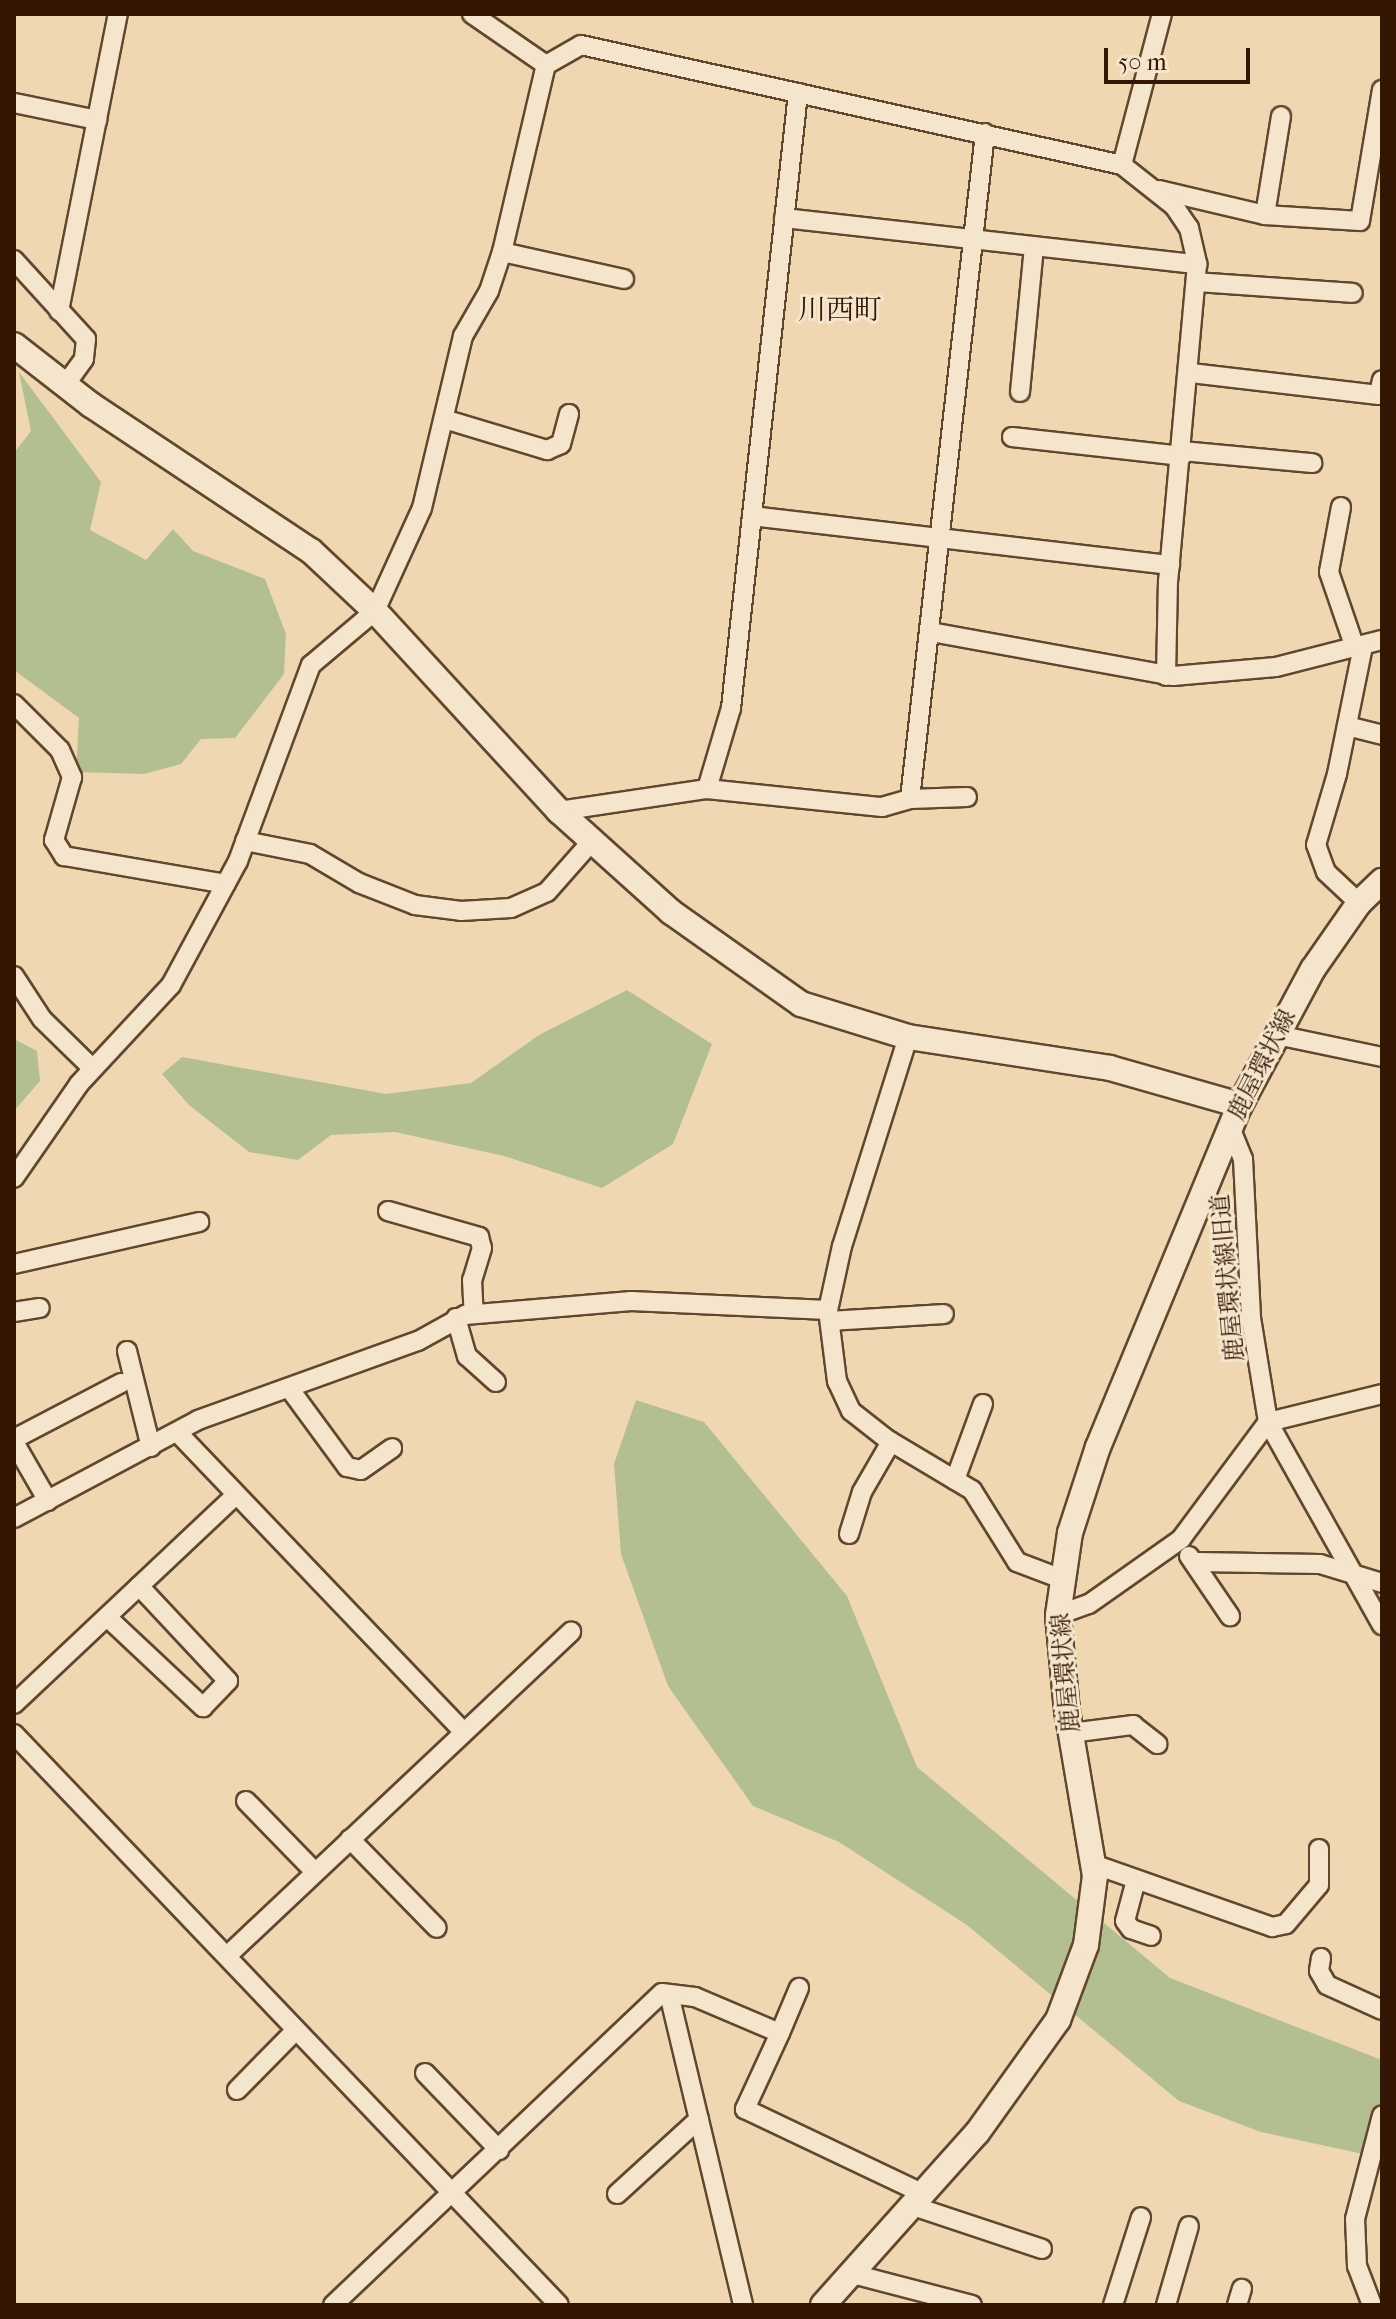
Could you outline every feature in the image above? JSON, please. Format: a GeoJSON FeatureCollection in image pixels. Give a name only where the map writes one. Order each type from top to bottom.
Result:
{"type":"FeatureCollection","features":[{"type":"Feature","properties":{"kind":"main road"},"geometry":{"type":"LineString","coordinates":[[14,345],[65,385],[311,551],[375,611],[559,811],[671,912],[801,1004],[908,1037],[1110,1068],[1235,1116]]}},
{"type":"Feature","properties":{"kind":"main road","name":"鹿屋環状線"},"geometry":{"type":"LineString","coordinates":[[823,2305],[977,2133],[1058,2020],[1086,1945],[1093,1864],[1071,1733],[1058,1615],[1070,1533],[1098,1447],[1235,1116],[1313,969],[1359,903],[1382,881]]}},
{"type":"Feature","properties":{"kind":"street"},"geometry":{"type":"LineString","coordinates":[[59,311],[118,14]]}},
{"type":"Feature","properties":{"kind":"street"},"geometry":{"type":"LineString","coordinates":[[472,14],[546,65]]}},
{"type":"Feature","properties":{"kind":"street"},"geometry":{"type":"LineString","coordinates":[[1122,165],[1162,14]]}},
{"type":"Feature","properties":{"kind":"street"},"geometry":{"type":"LineString","coordinates":[[14,1178],[93,1069],[171,985],[226,884],[245,841],[311,665],[375,611],[422,508],[463,336],[489,291],[502,252],[546,65],[581,45],[1122,165],[1155,189],[1189,228],[1196,273],[1191,373],[1170,565],[1166,676]]}},
{"type":"Feature","properties":{"kind":"street"},"geometry":{"type":"LineString","coordinates":[[1155,189],[1265,215],[1360,221],[1382,90]]}},
{"type":"Feature","properties":{"kind":"street"},"geometry":{"type":"LineString","coordinates":[[707,789],[731,708],[798,93]]}},
{"type":"Feature","properties":{"kind":"street"},"geometry":{"type":"LineString","coordinates":[[14,103],[97,120]]}},
{"type":"Feature","properties":{"kind":"street"},"geometry":{"type":"LineString","coordinates":[[1265,215],[1281,116]]}},
{"type":"Feature","properties":{"kind":"street"},"geometry":{"type":"LineString","coordinates":[[910,799],[985,133]]}},
{"type":"Feature","properties":{"kind":"street"},"geometry":{"type":"LineString","coordinates":[[784,218],[1034,247],[1196,273],[1353,293]]}},
{"type":"Feature","properties":{"kind":"street"},"geometry":{"type":"LineString","coordinates":[[1020,392],[1034,247]]}},
{"type":"Feature","properties":{"kind":"street"},"geometry":{"type":"LineString","coordinates":[[502,252],[624,279]]}},
{"type":"Feature","properties":{"kind":"street"},"geometry":{"type":"LineString","coordinates":[[14,260],[86,339],[84,359],[65,385]]}},
{"type":"Feature","properties":{"kind":"street"},"geometry":{"type":"LineString","coordinates":[[1191,373],[1381,390]]}},
{"type":"Feature","properties":{"kind":"street"},"geometry":{"type":"LineString","coordinates":[[444,419],[547,450],[561,444],[569,414]]}},
{"type":"Feature","properties":{"kind":"street"},"geometry":{"type":"LineString","coordinates":[[1012,437],[1182,454],[1303,456]]}},
{"type":"Feature","properties":{"kind":"street"},"geometry":{"type":"LineString","coordinates":[[1341,507],[1329,572],[1359,647],[1347,726],[1316,845],[1326,872],[1359,903]]}},
{"type":"Feature","properties":{"kind":"street"},"geometry":{"type":"LineString","coordinates":[[752,516],[1170,565]]}},
{"type":"Feature","properties":{"kind":"street"},"geometry":{"type":"LineString","coordinates":[[931,632],[1166,676],[1276,667],[1382,640]]}},
{"type":"Feature","properties":{"kind":"street"},"geometry":{"type":"LineString","coordinates":[[14,704],[60,750],[72,777],[54,840],[64,856],[226,884]]}},
{"type":"Feature","properties":{"kind":"street"},"geometry":{"type":"LineString","coordinates":[[1347,726],[1382,735]]}},
{"type":"Feature","properties":{"kind":"street"},"geometry":{"type":"LineString","coordinates":[[559,811],[707,789],[882,807],[910,799],[967,797]]}},
{"type":"Feature","properties":{"kind":"street"},"geometry":{"type":"LineString","coordinates":[[245,841],[310,854],[359,883],[415,905],[461,911],[511,908],[547,892],[592,841]]}},
{"type":"Feature","properties":{"kind":"street"},"geometry":{"type":"LineString","coordinates":[[14,976],[42,1019],[93,1069]]}},
{"type":"Feature","properties":{"kind":"street"},"geometry":{"type":"LineString","coordinates":[[1277,1035],[1382,1057]]}},
{"type":"Feature","properties":{"kind":"street"},"geometry":{"type":"LineString","coordinates":[[908,1037],[842,1246],[829,1315],[837,1381],[851,1411],[891,1442],[972,1490],[1017,1562],[1062,1579]]}},
{"type":"Feature","properties":{"kind":"street","name":"鹿屋環状線旧道"},"geometry":{"type":"LineString","coordinates":[[1235,1116],[1243,1159],[1251,1318],[1268,1422],[1382,1625]]}},
{"type":"Feature","properties":{"kind":"street"},"geometry":{"type":"LineString","coordinates":[[388,1211],[479,1237],[482,1248],[465,1316],[467,1356],[496,1382]]}},
{"type":"Feature","properties":{"kind":"street"},"geometry":{"type":"LineString","coordinates":[[14,1264],[199,1222]]}},
{"type":"Feature","properties":{"kind":"street"},"geometry":{"type":"LineString","coordinates":[[14,1518],[198,1420],[418,1341],[465,1316],[631,1301],[829,1315],[944,1314]]}},
{"type":"Feature","properties":{"kind":"street"},"geometry":{"type":"LineString","coordinates":[[14,1312],[40,1308]]}},
{"type":"Feature","properties":{"kind":"street"},"geometry":{"type":"LineString","coordinates":[[127,1351],[151,1447]]}},
{"type":"Feature","properties":{"kind":"street"},"geometry":{"type":"LineString","coordinates":[[48,1501],[14,1440],[121,1383]]}},
{"type":"Feature","properties":{"kind":"street"},"geometry":{"type":"LineString","coordinates":[[289,1388],[347,1467],[361,1470],[392,1448]]}},
{"type":"Feature","properties":{"kind":"street"},"geometry":{"type":"LineString","coordinates":[[1058,1615],[1089,1604],[1175,1544],[1268,1422],[1382,1394]]}},
{"type":"Feature","properties":{"kind":"street"},"geometry":{"type":"LineString","coordinates":[[955,1480],[983,1404]]}},
{"type":"Feature","properties":{"kind":"street"},"geometry":{"type":"LineString","coordinates":[[178,1433],[463,1731]]}},
{"type":"Feature","properties":{"kind":"street"},"geometry":{"type":"LineString","coordinates":[[849,1534],[862,1492],[891,1442]]}},
{"type":"Feature","properties":{"kind":"street"},"geometry":{"type":"LineString","coordinates":[[14,1704],[235,1496]]}},
{"type":"Feature","properties":{"kind":"street"},"geometry":{"type":"LineString","coordinates":[[1175,1544],[1196,1562],[1230,1616]]}},
{"type":"Feature","properties":{"kind":"street"},"geometry":{"type":"LineString","coordinates":[[1196,1562],[1320,1564],[1353,1577],[1382,1583]]}},
{"type":"Feature","properties":{"kind":"street"},"geometry":{"type":"LineString","coordinates":[[107,1617],[203,1707],[228,1681],[139,1586]]}},
{"type":"Feature","properties":{"kind":"street"},"geometry":{"type":"LineString","coordinates":[[227,1956],[571,1632]]}},
{"type":"Feature","properties":{"kind":"street"},"geometry":{"type":"LineString","coordinates":[[1071,1733],[1133,1725],[1157,1744]]}},
{"type":"Feature","properties":{"kind":"street"},"geometry":{"type":"LineString","coordinates":[[14,1734],[559,2305]]}},
{"type":"Feature","properties":{"kind":"street"},"geometry":{"type":"LineString","coordinates":[[246,1801],[315,1872]]}},
{"type":"Feature","properties":{"kind":"street"},"geometry":{"type":"LineString","coordinates":[[350,1839],[437,1928]]}},
{"type":"Feature","properties":{"kind":"street"},"geometry":{"type":"LineString","coordinates":[[1093,1864],[1272,1927],[1286,1924],[1319,1885],[1319,1849]]}},
{"type":"Feature","properties":{"kind":"street"},"geometry":{"type":"LineString","coordinates":[[1136,1880],[1125,1921],[1131,1929],[1151,1936]]}},
{"type":"Feature","properties":{"kind":"street"},"geometry":{"type":"LineString","coordinates":[[1321,1958],[1319,1971],[1327,1985],[1382,2010]]}},
{"type":"Feature","properties":{"kind":"street"},"geometry":{"type":"LineString","coordinates":[[799,1988],[745,2109],[916,2199],[1042,2249]]}},
{"type":"Feature","properties":{"kind":"street"},"geometry":{"type":"LineString","coordinates":[[333,2305],[662,1993],[695,1997],[780,2033]]}},
{"type":"Feature","properties":{"kind":"street"},"geometry":{"type":"LineString","coordinates":[[669,1994],[743,2305]]}},
{"type":"Feature","properties":{"kind":"street"},"geometry":{"type":"LineString","coordinates":[[237,2090],[296,2030]]}},
{"type":"Feature","properties":{"kind":"street"},"geometry":{"type":"LineString","coordinates":[[425,2073],[499,2150]]}},
{"type":"Feature","properties":{"kind":"street"},"geometry":{"type":"LineString","coordinates":[[1372,2305],[1357,2266],[1355,2219],[1382,2115]]}},
{"type":"Feature","properties":{"kind":"street"},"geometry":{"type":"LineString","coordinates":[[617,2194],[699,2119]]}},
{"type":"Feature","properties":{"kind":"street"},"geometry":{"type":"LineString","coordinates":[[1113,2305],[1141,2217]]}},
{"type":"Feature","properties":{"kind":"street"},"geometry":{"type":"LineString","coordinates":[[1166,2305],[1189,2226]]}},
{"type":"Feature","properties":{"kind":"street"},"geometry":{"type":"LineString","coordinates":[[849,2273],[972,2305]]}},
{"type":"Feature","properties":{"kind":"green space"},"geometry":{"type":"Polygon","coordinates":[[[19,372],[101,482],[90,530],[146,560],[173,529],[193,551],[265,579],[286,634],[284,674],[235,738],[201,739],[181,764],[144,774],[76,772],[79,718],[14,670],[14,453],[31,431],[19,372]]]}},
{"type":"Feature","properties":{"kind":"green space"},"geometry":{"type":"Polygon","coordinates":[[[627,990],[712,1044],[673,1144],[602,1188],[504,1156],[395,1132],[331,1135],[298,1160],[249,1152],[189,1105],[162,1074],[182,1057],[386,1094],[471,1083],[539,1035],[627,990]]]}},
{"type":"Feature","properties":{"kind":"green space"},"geometry":{"type":"Polygon","coordinates":[[[14,1039],[37,1051],[40,1081],[14,1111],[14,1039]]]}},
{"type":"Feature","properties":{"kind":"green space"},"geometry":{"type":"Polygon","coordinates":[[[636,1400],[704,1422],[847,1596],[917,1767],[1170,1978],[1382,2060],[1382,2158],[1261,2132],[1179,2101],[967,1925],[839,1842],[753,1806],[668,1686],[621,1554],[614,1464],[636,1400]]]}},
{"type":"Feature","properties":{"kind":"district","name":"川西町"},"geometry":{"type":"Point","coordinates":[840,310]}}]}
